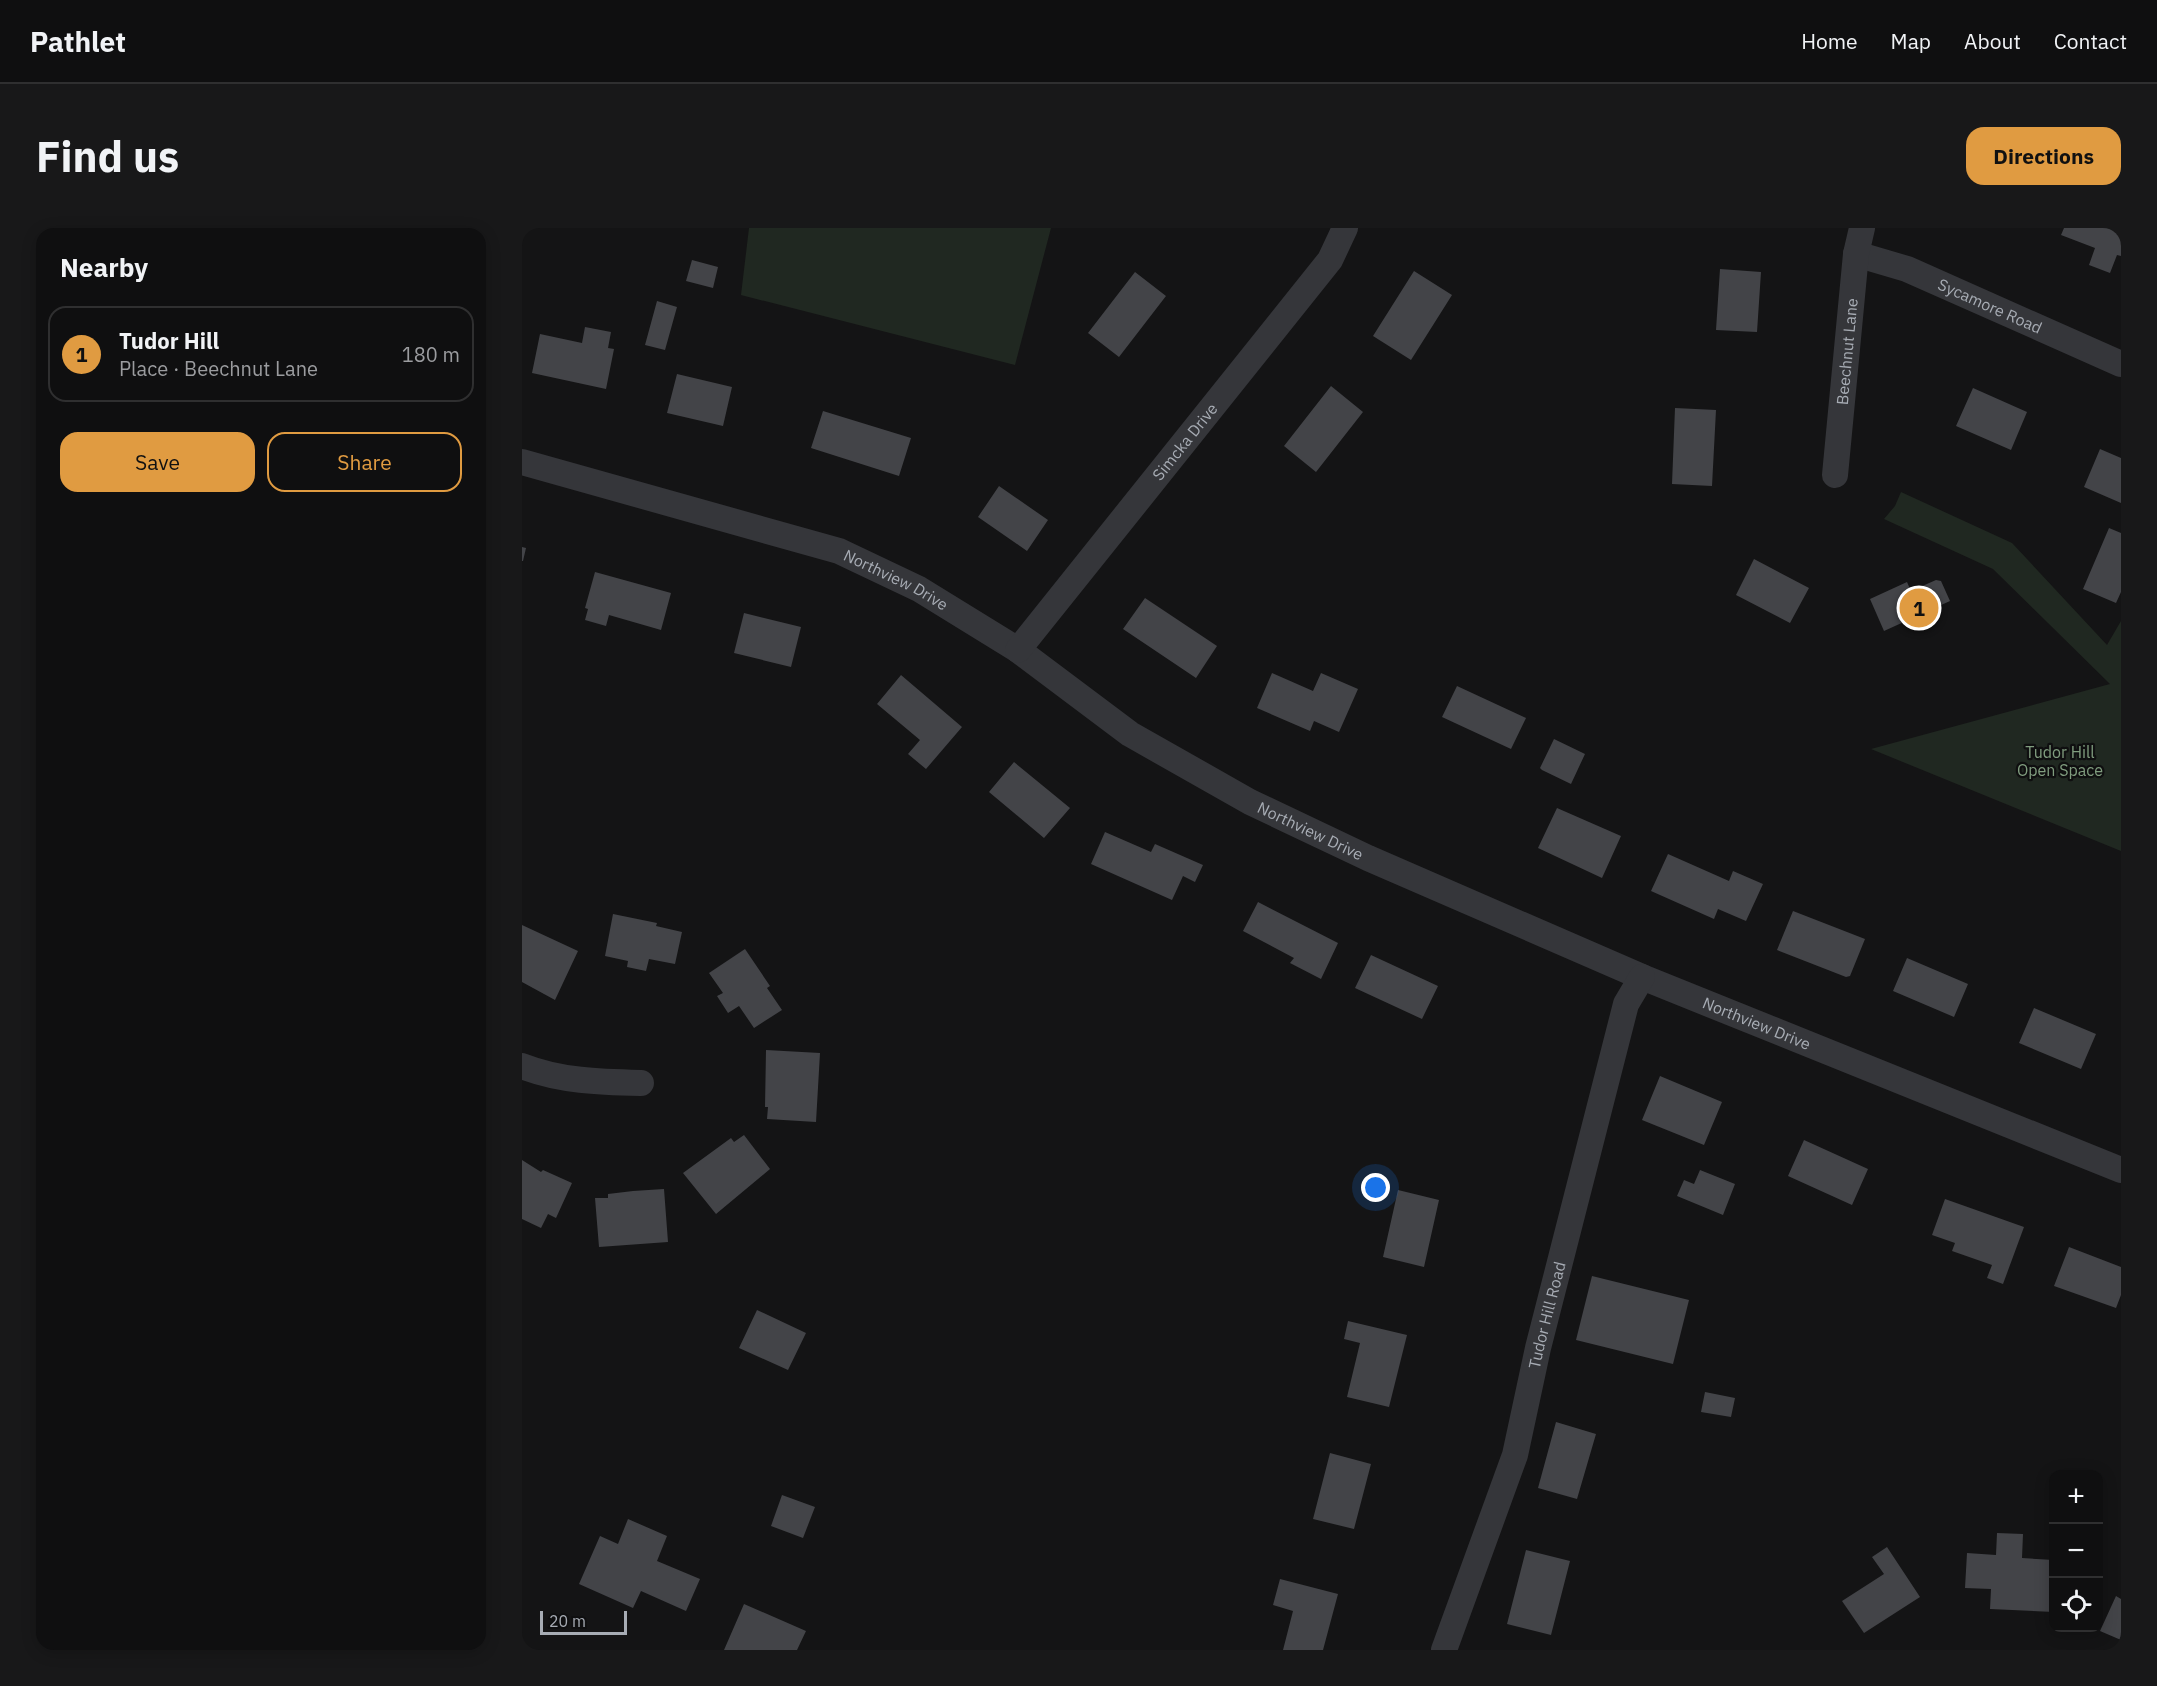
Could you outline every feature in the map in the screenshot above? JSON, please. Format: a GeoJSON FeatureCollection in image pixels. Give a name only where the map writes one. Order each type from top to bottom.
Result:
{"type":"FeatureCollection","features":[{"type":"Feature","properties":{"kind":"street","name":"Simcka Drive"},"geometry":{"type":"LineString","coordinates":[[1018,650],[1330,260],[1345,228]]}},
{"type":"Feature","properties":{"kind":"street","name":"Beechnut Lane"},"geometry":{"type":"LineString","coordinates":[[1835,475],[1857,254],[1862,228]]}},
{"type":"Feature","properties":{"kind":"street","name":"Sycamore Road"},"geometry":{"type":"LineString","coordinates":[[1857,254],[1907,269],[2121,364]]}},
{"type":"Feature","properties":{"kind":"street","name":"Northview Drive"},"geometry":{"type":"LineString","coordinates":[[522,462],[839,551],[919,588],[1018,650],[1130,734],[1250,802],[1368,858],[1642,977],[2121,1170]]}},
{"type":"Feature","properties":{"kind":"street","name":"Tudor Hill Road"},"geometry":{"type":"LineString","coordinates":[[1444,1650],[1515,1455],[1538,1348],[1626,1004],[1642,977]]}},
{"type":"Feature","properties":{"kind":"street"},"geometry":{"type":"LineString","coordinates":[[522,1066],[564,1078],[640,1083]]}},
{"type":"Feature","properties":{"kind":"green space"},"geometry":{"type":"Polygon","coordinates":[[[749,228],[1051,228],[1015,365],[741,295],[749,228]]]}},
{"type":"Feature","properties":{"kind":"green space","name":"Tudor Hill Open Space"},"geometry":{"type":"Polygon","coordinates":[[[1901,492],[2012,543],[2107,645],[2121,621],[2121,851],[1871,749],[2110,684],[1993,569],[1884,519],[1895,506],[1901,492]]]}},
{"type":"Feature","properties":{"kind":"building"},"geometry":{"type":"Polygon","coordinates":[[[2064,228],[2121,228],[2121,256],[2117,255],[2110,273],[2089,265],[2095,248],[2061,235],[2064,228]]]}},
{"type":"Feature","properties":{"kind":"building"},"geometry":{"type":"Polygon","coordinates":[[[692,260],[718,267],[713,288],[686,281],[692,260]]]}},
{"type":"Feature","properties":{"kind":"building"},"geometry":{"type":"Polygon","coordinates":[[[1720,269],[1761,272],[1757,332],[1716,330],[1720,269]]]}},
{"type":"Feature","properties":{"kind":"building"},"geometry":{"type":"Polygon","coordinates":[[[1414,271],[1452,295],[1411,360],[1373,336],[1414,271]]]}},
{"type":"Feature","properties":{"kind":"building"},"geometry":{"type":"Polygon","coordinates":[[[1135,272],[1166,296],[1119,357],[1088,333],[1135,272]]]}},
{"type":"Feature","properties":{"kind":"building"},"geometry":{"type":"Polygon","coordinates":[[[657,301],[677,307],[665,350],[645,345],[657,301]]]}},
{"type":"Feature","properties":{"kind":"building"},"geometry":{"type":"Polygon","coordinates":[[[585,327],[611,332],[608,348],[614,349],[606,389],[532,373],[540,334],[582,343],[585,327]]]}},
{"type":"Feature","properties":{"kind":"building"},"geometry":{"type":"Polygon","coordinates":[[[677,374],[732,387],[723,426],[667,413],[677,374]]]}},
{"type":"Feature","properties":{"kind":"building"},"geometry":{"type":"Polygon","coordinates":[[[1331,386],[1363,412],[1316,472],[1284,446],[1331,386]]]}},
{"type":"Feature","properties":{"kind":"building"},"geometry":{"type":"Polygon","coordinates":[[[1973,388],[2027,412],[2011,450],[1956,426],[1973,388]]]}},
{"type":"Feature","properties":{"kind":"building"},"geometry":{"type":"Polygon","coordinates":[[[1675,408],[1716,410],[1712,486],[1672,484],[1675,408]]]}},
{"type":"Feature","properties":{"kind":"building"},"geometry":{"type":"Polygon","coordinates":[[[823,411],[911,438],[899,476],[811,448],[823,411]]]}},
{"type":"Feature","properties":{"kind":"building"},"geometry":{"type":"Polygon","coordinates":[[[2100,449],[2121,458],[2121,503],[2084,487],[2100,449]]]}},
{"type":"Feature","properties":{"kind":"building"},"geometry":{"type":"Polygon","coordinates":[[[999,486],[1048,520],[1027,551],[978,517],[999,486]]]}},
{"type":"Feature","properties":{"kind":"building"},"geometry":{"type":"Polygon","coordinates":[[[2109,528],[2121,533],[2121,592],[2116,603],[2083,589],[2109,528]]]}},
{"type":"Feature","properties":{"kind":"building"},"geometry":{"type":"Polygon","coordinates":[[[522,547],[526,548],[523,561],[522,561],[522,547]]]}},
{"type":"Feature","properties":{"kind":"building"},"geometry":{"type":"Polygon","coordinates":[[[1754,559],[1809,588],[1790,623],[1736,595],[1754,559]]]}},
{"type":"Feature","properties":{"kind":"building"},"geometry":{"type":"Polygon","coordinates":[[[595,572],[671,593],[661,630],[609,615],[606,626],[585,620],[588,609],[585,608],[595,572]]]}},
{"type":"Feature","properties":{"kind":"building"},"geometry":{"type":"Polygon","coordinates":[[[1936,580],[1941,581],[1950,601],[1884,631],[1870,599],[1907,582],[1911,591],[1936,580]]]}},
{"type":"Feature","properties":{"kind":"building"},"geometry":{"type":"Polygon","coordinates":[[[1145,598],[1217,646],[1196,678],[1123,629],[1145,598]]]}},
{"type":"Feature","properties":{"kind":"building"},"geometry":{"type":"Polygon","coordinates":[[[744,613],[801,627],[791,667],[734,653],[744,613]]]}},
{"type":"Feature","properties":{"kind":"building"},"geometry":{"type":"Polygon","coordinates":[[[1272,673],[1313,691],[1321,673],[1358,689],[1339,732],[1314,721],[1310,731],[1257,708],[1272,673]]]}},
{"type":"Feature","properties":{"kind":"building"},"geometry":{"type":"Polygon","coordinates":[[[901,675],[962,727],[926,769],[908,754],[920,740],[877,704],[901,675]]]}},
{"type":"Feature","properties":{"kind":"building"},"geometry":{"type":"Polygon","coordinates":[[[1457,686],[1526,718],[1511,749],[1442,717],[1457,686]]]}},
{"type":"Feature","properties":{"kind":"building"},"geometry":{"type":"Polygon","coordinates":[[[1554,739],[1585,754],[1571,784],[1540,768],[1554,739]]]}},
{"type":"Feature","properties":{"kind":"building"},"geometry":{"type":"Polygon","coordinates":[[[1014,762],[1070,808],[1044,838],[989,792],[1014,762]]]}},
{"type":"Feature","properties":{"kind":"building"},"geometry":{"type":"Polygon","coordinates":[[[1557,808],[1621,836],[1602,878],[1538,848],[1557,808]]]}},
{"type":"Feature","properties":{"kind":"building"},"geometry":{"type":"Polygon","coordinates":[[[1105,832],[1151,852],[1155,844],[1203,865],[1195,882],[1183,876],[1172,900],[1091,864],[1105,832]]]}},
{"type":"Feature","properties":{"kind":"building"},"geometry":{"type":"Polygon","coordinates":[[[1668,854],[1729,881],[1733,871],[1763,884],[1746,921],[1718,909],[1714,919],[1651,891],[1668,854]]]}},
{"type":"Feature","properties":{"kind":"building"},"geometry":{"type":"Polygon","coordinates":[[[1258,902],[1338,943],[1321,979],[1290,963],[1294,958],[1243,931],[1258,902]]]}},
{"type":"Feature","properties":{"kind":"building"},"geometry":{"type":"Polygon","coordinates":[[[1793,911],[1865,939],[1850,976],[1846,977],[1777,950],[1793,911]]]}},
{"type":"Feature","properties":{"kind":"building"},"geometry":{"type":"Polygon","coordinates":[[[613,914],[657,923],[656,926],[682,932],[675,964],[649,959],[646,971],[627,967],[628,961],[605,956],[613,914]]]}},
{"type":"Feature","properties":{"kind":"building"},"geometry":{"type":"Polygon","coordinates":[[[522,925],[578,951],[555,1000],[522,982],[522,925]]]}},
{"type":"Feature","properties":{"kind":"building"},"geometry":{"type":"Polygon","coordinates":[[[745,949],[770,986],[767,988],[782,1010],[754,1028],[739,1006],[728,1013],[717,996],[723,993],[709,973],[745,949]]]}},
{"type":"Feature","properties":{"kind":"building"},"geometry":{"type":"Polygon","coordinates":[[[1371,955],[1438,986],[1422,1019],[1355,988],[1371,955]]]}},
{"type":"Feature","properties":{"kind":"building"},"geometry":{"type":"Polygon","coordinates":[[[1907,958],[1968,984],[1954,1017],[1893,991],[1907,958]]]}},
{"type":"Feature","properties":{"kind":"building"},"geometry":{"type":"Polygon","coordinates":[[[2034,1008],[2096,1034],[2081,1069],[2019,1043],[2034,1008]]]}},
{"type":"Feature","properties":{"kind":"building"},"geometry":{"type":"Polygon","coordinates":[[[766,1050],[820,1053],[816,1122],[767,1119],[768,1107],[765,1107],[766,1050]]]}},
{"type":"Feature","properties":{"kind":"building"},"geometry":{"type":"Polygon","coordinates":[[[1660,1076],[1722,1102],[1704,1145],[1642,1120],[1660,1076]]]}},
{"type":"Feature","properties":{"kind":"building"},"geometry":{"type":"Polygon","coordinates":[[[744,1135],[770,1169],[716,1214],[683,1173],[731,1138],[734,1142],[744,1135]]]}},
{"type":"Feature","properties":{"kind":"building"},"geometry":{"type":"Polygon","coordinates":[[[1804,1140],[1868,1169],[1852,1205],[1788,1176],[1804,1140]]]}},
{"type":"Feature","properties":{"kind":"building"},"geometry":{"type":"Polygon","coordinates":[[[522,1160],[541,1172],[543,1170],[572,1183],[556,1218],[548,1214],[541,1228],[522,1219],[522,1160]]]}},
{"type":"Feature","properties":{"kind":"building"},"geometry":{"type":"Polygon","coordinates":[[[1700,1170],[1735,1184],[1723,1215],[1677,1196],[1684,1180],[1694,1184],[1700,1170]]]}},
{"type":"Feature","properties":{"kind":"building"},"geometry":{"type":"Polygon","coordinates":[[[664,1189],[668,1242],[599,1247],[595,1198],[608,1198],[608,1194],[664,1189]]]}},
{"type":"Feature","properties":{"kind":"building"},"geometry":{"type":"Polygon","coordinates":[[[1398,1190],[1439,1200],[1424,1267],[1383,1257],[1398,1190]]]}},
{"type":"Feature","properties":{"kind":"building"},"geometry":{"type":"Polygon","coordinates":[[[1945,1199],[2024,1227],[2003,1284],[1987,1278],[1992,1265],[1952,1251],[1955,1243],[1932,1235],[1945,1199]]]}},
{"type":"Feature","properties":{"kind":"building"},"geometry":{"type":"Polygon","coordinates":[[[2069,1247],[2121,1267],[2121,1295],[2116,1308],[2054,1286],[2069,1247]]]}},
{"type":"Feature","properties":{"kind":"building"},"geometry":{"type":"Polygon","coordinates":[[[1592,1276],[1689,1300],[1673,1364],[1576,1340],[1592,1276]]]}},
{"type":"Feature","properties":{"kind":"building"},"geometry":{"type":"Polygon","coordinates":[[[757,1310],[806,1333],[788,1370],[739,1348],[757,1310]]]}},
{"type":"Feature","properties":{"kind":"building"},"geometry":{"type":"Polygon","coordinates":[[[1348,1321],[1407,1335],[1389,1407],[1347,1397],[1360,1343],[1344,1339],[1348,1321]]]}},
{"type":"Feature","properties":{"kind":"building"},"geometry":{"type":"Polygon","coordinates":[[[1705,1392],[1735,1398],[1731,1417],[1701,1412],[1705,1392]]]}},
{"type":"Feature","properties":{"kind":"building"},"geometry":{"type":"Polygon","coordinates":[[[1556,1422],[1596,1434],[1577,1499],[1538,1488],[1556,1422]]]}},
{"type":"Feature","properties":{"kind":"building"},"geometry":{"type":"Polygon","coordinates":[[[1330,1453],[1371,1464],[1354,1529],[1313,1519],[1330,1453]]]}},
{"type":"Feature","properties":{"kind":"building"},"geometry":{"type":"Polygon","coordinates":[[[782,1495],[815,1507],[803,1538],[771,1526],[782,1495]]]}},
{"type":"Feature","properties":{"kind":"building"},"geometry":{"type":"Polygon","coordinates":[[[628,1519],[667,1536],[657,1561],[700,1579],[686,1611],[641,1591],[633,1608],[579,1584],[600,1536],[618,1544],[628,1519]]]}},
{"type":"Feature","properties":{"kind":"building"},"geometry":{"type":"Polygon","coordinates":[[[1997,1533],[2023,1534],[2022,1558],[2049,1560],[2049,1612],[1990,1609],[1991,1589],[1965,1588],[1967,1553],[1996,1555],[1997,1533]]]}},
{"type":"Feature","properties":{"kind":"building"},"geometry":{"type":"Polygon","coordinates":[[[1887,1547],[1920,1597],[1864,1633],[1842,1601],[1884,1574],[1872,1557],[1887,1547]]]}},
{"type":"Feature","properties":{"kind":"building"},"geometry":{"type":"Polygon","coordinates":[[[1526,1550],[1570,1561],[1551,1635],[1507,1624],[1526,1550]]]}},
{"type":"Feature","properties":{"kind":"building"},"geometry":{"type":"Polygon","coordinates":[[[1280,1579],[1338,1594],[1323,1650],[1283,1650],[1293,1611],[1273,1605],[1280,1579]]]}},
{"type":"Feature","properties":{"kind":"building"},"geometry":{"type":"Polygon","coordinates":[[[2116,1596],[2121,1599],[2121,1640],[2102,1632],[2103,1624],[2116,1596]]]}},
{"type":"Feature","properties":{"kind":"building"},"geometry":{"type":"Polygon","coordinates":[[[744,1604],[806,1631],[797,1650],[724,1650],[744,1604]]]}},
{"type":"Feature","properties":{"kind":"place","name":"Tudor Hill"},"geometry":{"type":"Point","coordinates":[1919,608]}}]}
